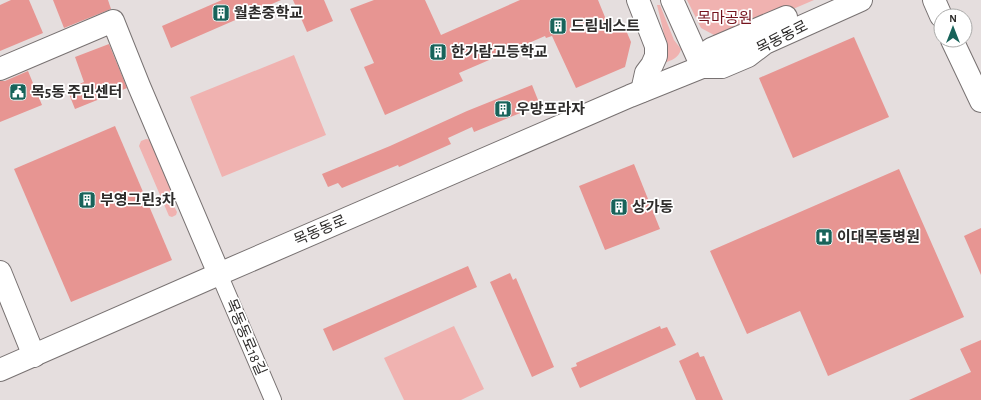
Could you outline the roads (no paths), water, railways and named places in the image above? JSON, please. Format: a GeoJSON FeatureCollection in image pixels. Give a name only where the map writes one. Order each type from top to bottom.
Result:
{"type":"FeatureCollection","features":[{"type":"Feature","properties":{"kind":"main road"},"geometry":{"type":"LineString","coordinates":[[638,0],[656,46],[656,56],[646,73],[642,91]]}},
{"type":"Feature","properties":{"kind":"main road"},"geometry":{"type":"LineString","coordinates":[[672,0],[702,67]]}},
{"type":"Feature","properties":{"kind":"main road","name":"목동동로"},"geometry":{"type":"LineString","coordinates":[[702,67],[711,49],[825,0]]}},
{"type":"Feature","properties":{"kind":"main road","name":"목동동로"},"geometry":{"type":"LineString","coordinates":[[0,370],[642,91],[702,67],[722,67],[748,56],[765,43],[861,0]]}},
{"type":"Feature","properties":{"kind":"main road"},"geometry":{"type":"LineString","coordinates":[[0,69],[113,21],[219,274]]}},
{"type":"Feature","properties":{"kind":"main road"},"geometry":{"type":"LineString","coordinates":[[956,48],[981,100]]}},
{"type":"Feature","properties":{"kind":"main road"},"geometry":{"type":"LineString","coordinates":[[0,272],[34,356]]}},
{"type":"Feature","properties":{"kind":"street","name":"목동동로18길"},"geometry":{"type":"LineString","coordinates":[[219,274],[273,400]]}},
{"type":"Feature","properties":{"kind":"place","name":"월촌중학교"},"geometry":{"type":"Point","coordinates":[221,13]}},
{"type":"Feature","properties":{"kind":"place","name":"드림네스트"},"geometry":{"type":"Point","coordinates":[558,26]}},
{"type":"Feature","properties":{"kind":"place","name":"한가람고등학교"},"geometry":{"type":"Point","coordinates":[438,52]}},
{"type":"Feature","properties":{"kind":"place","name":"목5동 주민센터"},"geometry":{"type":"Point","coordinates":[18,92]}},
{"type":"Feature","properties":{"kind":"place","name":"우방프라자"},"geometry":{"type":"Point","coordinates":[503,109]}},
{"type":"Feature","properties":{"kind":"place","name":"부영그린3차"},"geometry":{"type":"Point","coordinates":[87,200]}},
{"type":"Feature","properties":{"kind":"place","name":"상가동"},"geometry":{"type":"Point","coordinates":[619,207]}},
{"type":"Feature","properties":{"kind":"place","name":"이대목동병원"},"geometry":{"type":"Point","coordinates":[824,237]}},
{"type":"Feature","properties":{"kind":"park label","name":"목마공원"},"geometry":{"type":"Point","coordinates":[725,18]}}]}
